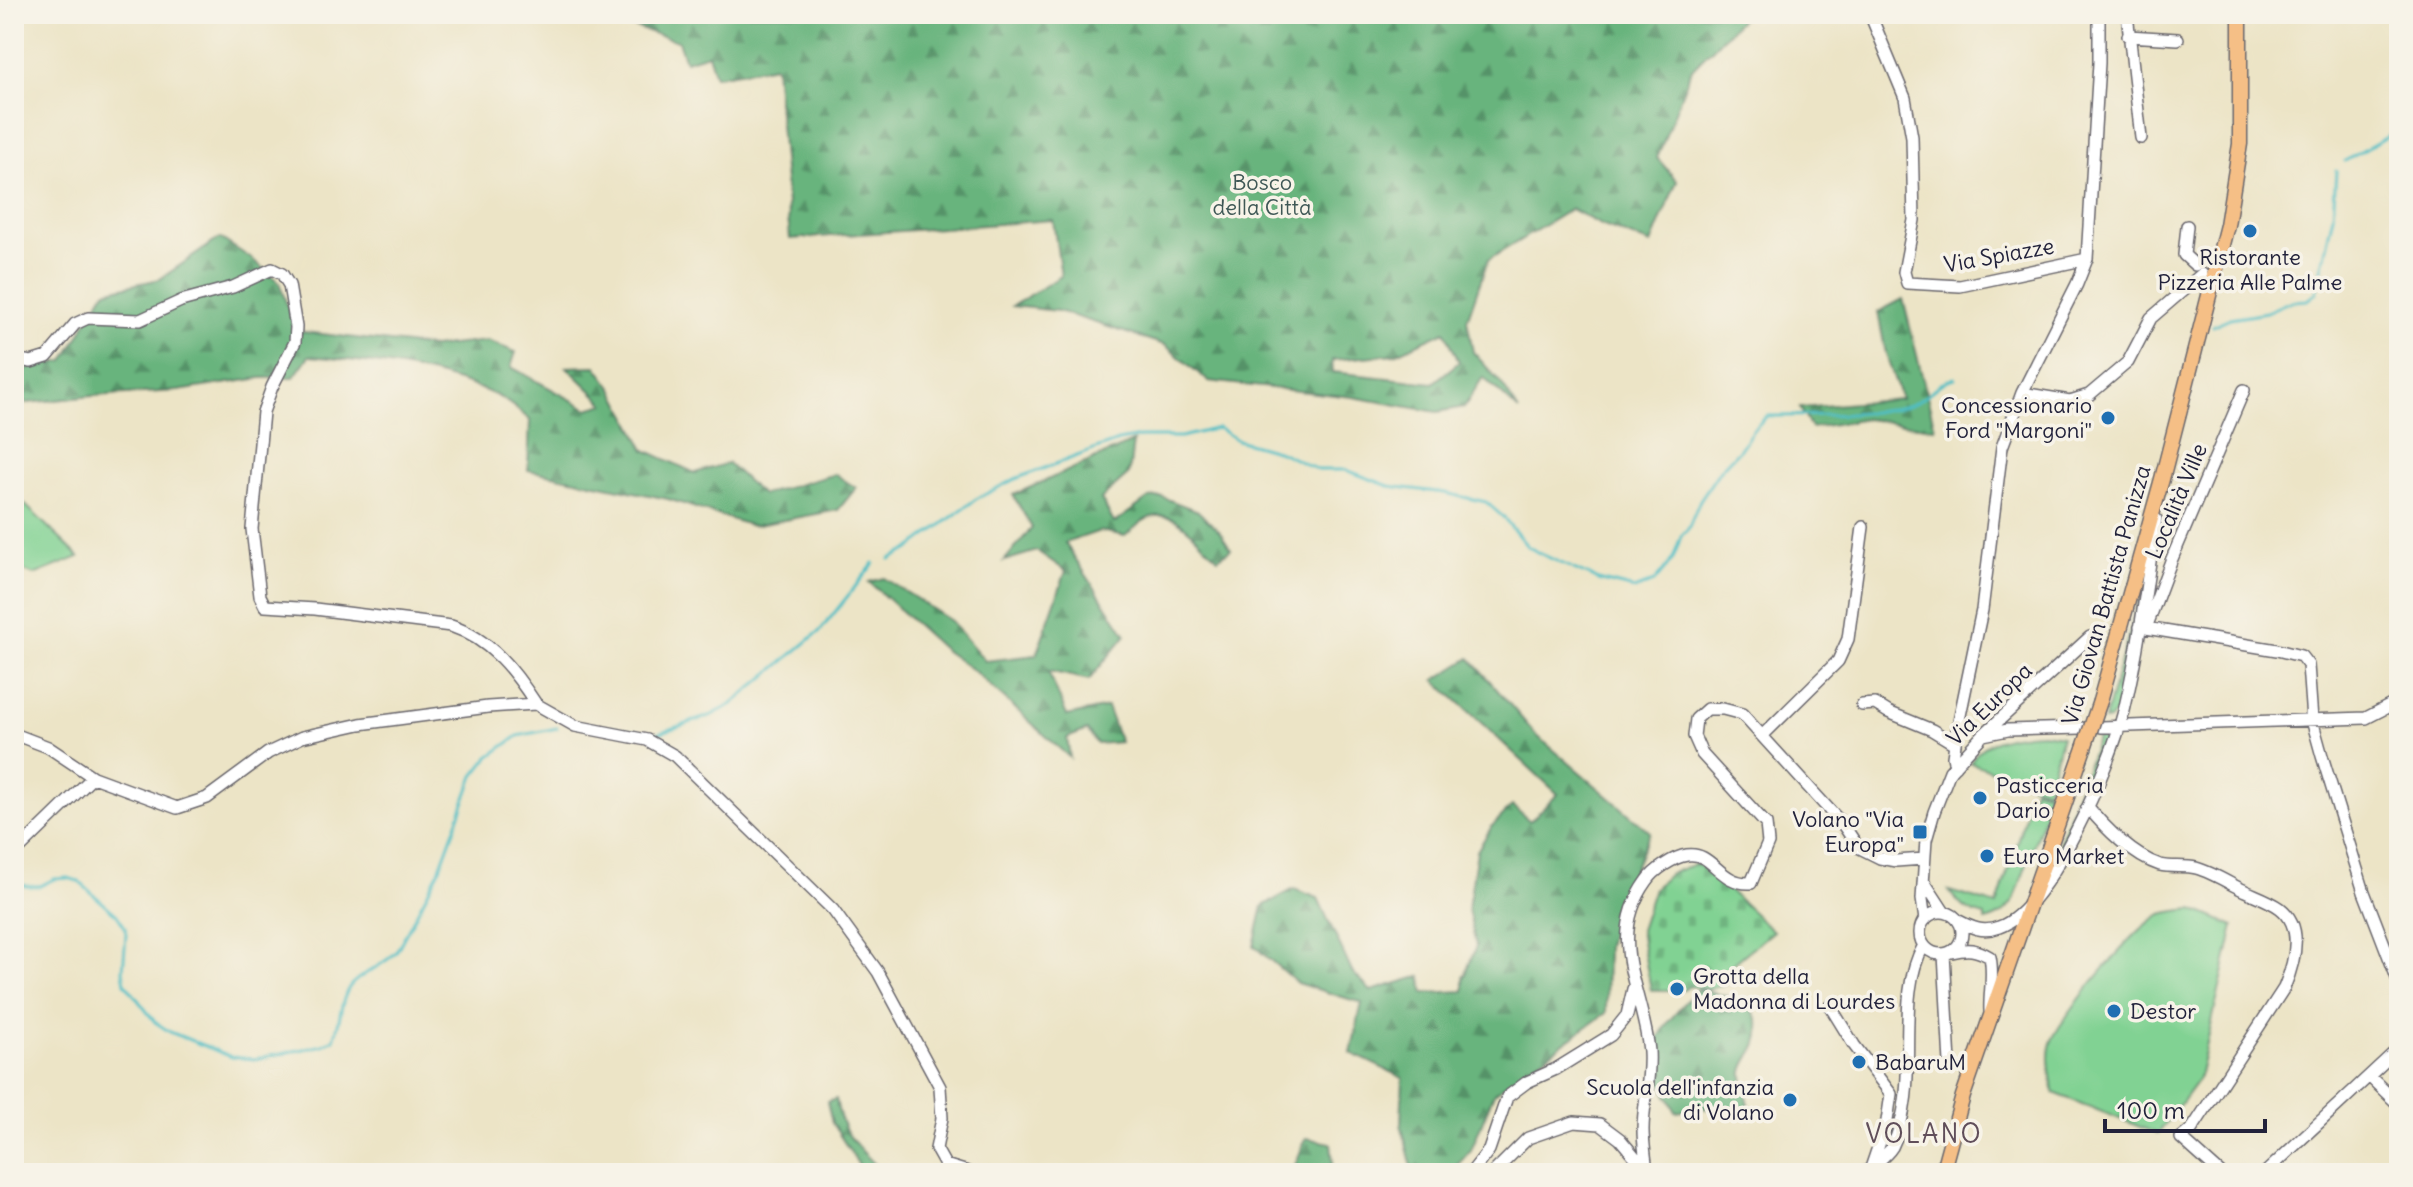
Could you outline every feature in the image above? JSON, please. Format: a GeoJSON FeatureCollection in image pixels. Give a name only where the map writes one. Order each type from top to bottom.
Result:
{"type":"FeatureCollection","features":[{"type":"Feature","properties":{"kind":"main road","name":"Via Giovan Battista Panizza"},"geometry":{"type":"LineString","coordinates":[[1942,1173],[1963,1096],[2100,701],[2207,309],[2235,184],[2241,105],[2240,14]]}},
{"type":"Feature","properties":{"kind":"street","name":"Via Spiazze"},"geometry":{"type":"LineString","coordinates":[[1870,14],[1905,98],[1912,137],[1914,220],[1904,272],[1907,283],[1960,286],[2087,259]]}},
{"type":"Feature","properties":{"kind":"street","name":"Via Spiazze"},"geometry":{"type":"LineString","coordinates":[[1955,766],[1955,744],[1982,610],[2002,447],[2022,393],[2087,259],[2099,14]]}},
{"type":"Feature","properties":{"kind":"street"},"geometry":{"type":"LineString","coordinates":[[2127,14],[2141,138]]}},
{"type":"Feature","properties":{"kind":"street"},"geometry":{"type":"LineString","coordinates":[[2128,36],[2178,39]]}},
{"type":"Feature","properties":{"kind":"street"},"geometry":{"type":"LineString","coordinates":[[2022,393],[2070,401],[2089,395],[2128,362],[2151,318],[2198,269],[2184,255],[2187,226]]}},
{"type":"Feature","properties":{"kind":"street"},"geometry":{"type":"LineString","coordinates":[[14,359],[31,362],[47,357],[75,324],[88,318],[140,320],[181,301],[233,287],[272,269],[282,274],[295,305],[295,342],[263,412],[252,529],[260,596],[265,606],[451,626],[472,633],[497,653],[536,704],[575,726],[647,740],[667,750],[833,910],[878,972],[940,1087],[942,1118],[936,1149],[945,1165],[971,1173]]}},
{"type":"Feature","properties":{"kind":"street","name":"Località Ville"},"geometry":{"type":"LineString","coordinates":[[2148,628],[2171,561],[2244,390]]}},
{"type":"Feature","properties":{"kind":"street"},"geometry":{"type":"LineString","coordinates":[[1923,879],[1944,912],[1974,929],[1988,930],[2002,927],[2030,902],[2051,876],[2088,807],[2119,727],[2148,628],[2162,479]]}},
{"type":"Feature","properties":{"kind":"street"},"geometry":{"type":"LineString","coordinates":[[1762,736],[1838,661],[1848,639],[1863,527]]}},
{"type":"Feature","properties":{"kind":"street"},"geometry":{"type":"LineString","coordinates":[[2148,628],[2301,656],[2308,665],[2312,720],[2364,892],[2399,983]]}},
{"type":"Feature","properties":{"kind":"street","name":"Via Europa"},"geometry":{"type":"LineString","coordinates":[[1925,920],[1924,859],[1934,812],[1950,771],[1983,735],[2090,637]]}},
{"type":"Feature","properties":{"kind":"street"},"geometry":{"type":"LineString","coordinates":[[2101,727],[2366,718],[2399,701]]}},
{"type":"Feature","properties":{"kind":"street"},"geometry":{"type":"LineString","coordinates":[[14,734],[48,747],[93,777],[177,808],[207,798],[268,753],[302,737],[360,724],[488,707],[536,704]]}},
{"type":"Feature","properties":{"kind":"street"},"geometry":{"type":"LineString","coordinates":[[1862,705],[1875,704],[1955,744]]}},
{"type":"Feature","properties":{"kind":"street"},"geometry":{"type":"LineString","coordinates":[[1647,1172],[1643,1131],[1650,1078],[1648,1048],[1626,947],[1627,925],[1636,896],[1650,876],[1668,863],[1688,855],[1705,858],[1730,881],[1751,883],[1768,843],[1766,824],[1702,754],[1694,736],[1696,719],[1707,709],[1742,714],[1844,826],[1858,847],[1880,858],[1896,861],[1924,859]]}},
{"type":"Feature","properties":{"kind":"street"},"geometry":{"type":"LineString","coordinates":[[1983,735],[2008,730],[2082,728]]}},
{"type":"Feature","properties":{"kind":"street"},"geometry":{"type":"LineString","coordinates":[[14,854],[93,777]]}},
{"type":"Feature","properties":{"kind":"street"},"geometry":{"type":"LineString","coordinates":[[2088,807],[2107,830],[2146,858],[2160,865],[2197,868],[2262,898],[2282,909],[2293,927],[2296,940],[2292,969],[2284,988],[2192,1129],[2181,1138],[2220,1173]]}},
{"type":"Feature","properties":{"kind":"street"},"geometry":{"type":"LineString","coordinates":[[1944,912],[1933,914],[1925,920],[1921,929],[1924,945],[1929,951],[1948,953],[1966,948],[1979,950],[1990,957],[1993,974],[1989,995],[1990,1017]]}},
{"type":"Feature","properties":{"kind":"street"},"geometry":{"type":"LineString","coordinates":[[1948,953],[1957,947],[1963,934],[1959,921]]}},
{"type":"Feature","properties":{"kind":"street"},"geometry":{"type":"LineString","coordinates":[[1869,1169],[1890,1150],[1903,1116],[1912,975],[1924,945]]}},
{"type":"Feature","properties":{"kind":"street"},"geometry":{"type":"LineString","coordinates":[[1948,953],[1950,1063]]}},
{"type":"Feature","properties":{"kind":"street"},"geometry":{"type":"LineString","coordinates":[[1471,1173],[1489,1150],[1507,1097],[1527,1082],[1556,1069],[1611,1035],[1627,1015],[1633,987],[1632,971]]}},
{"type":"Feature","properties":{"kind":"street"},"geometry":{"type":"LineString","coordinates":[[1830,1006],[1854,1045],[1891,1094],[1887,1121],[1869,1169]]}},
{"type":"Feature","properties":{"kind":"street"},"geometry":{"type":"LineString","coordinates":[[2270,1171],[2399,1048]]}},
{"type":"Feature","properties":{"kind":"street"},"geometry":{"type":"LineString","coordinates":[[2370,1077],[2399,1105]]}},
{"type":"Feature","properties":{"kind":"street"},"geometry":{"type":"LineString","coordinates":[[1493,1173],[1528,1138],[1574,1122],[1600,1124],[1620,1139],[1647,1172]]}},
{"type":"Feature","properties":{"kind":"green space","name":"Bosco della Città"},"geometry":{"type":"Polygon","coordinates":[[[612,14],[1746,14],[1691,70],[1657,158],[1677,181],[1651,244],[1601,225],[1571,209],[1488,260],[1467,320],[1473,352],[1501,383],[1519,411],[1483,377],[1464,407],[1437,412],[1353,397],[1208,381],[1165,345],[1058,311],[1012,306],[1061,276],[1053,220],[790,239],[775,66],[715,76],[708,54],[685,61],[678,41],[625,24],[612,14]],[[1445,331],[1395,354],[1332,360],[1333,372],[1433,383],[1459,362],[1445,331]]]}},
{"type":"Feature","properties":{"kind":"green space"},"geometry":{"type":"Polygon","coordinates":[[[220,238],[279,282],[296,331],[433,347],[487,341],[516,352],[511,367],[588,409],[605,404],[567,367],[596,366],[613,389],[645,450],[695,473],[728,463],[762,495],[835,474],[856,488],[838,510],[752,526],[668,499],[528,470],[530,420],[499,397],[427,372],[333,358],[309,356],[294,377],[261,378],[178,391],[14,402],[14,371],[64,361],[105,291],[160,279],[220,238]]]}},
{"type":"Feature","properties":{"kind":"green space"},"geometry":{"type":"Polygon","coordinates":[[[1903,299],[1935,428],[1866,419],[1811,428],[1800,408],[1901,399],[1886,354],[1878,312],[1903,299]]]}},
{"type":"Feature","properties":{"kind":"green space"},"geometry":{"type":"Polygon","coordinates":[[[1133,442],[1129,474],[1101,499],[1114,523],[1149,498],[1162,497],[1198,511],[1219,531],[1231,549],[1218,558],[1176,520],[1156,516],[1142,522],[1125,536],[1100,531],[1065,543],[1126,635],[1089,680],[1048,671],[1067,716],[1107,707],[1120,742],[1097,744],[1087,730],[1067,738],[1070,758],[869,582],[884,578],[951,621],[985,661],[1036,655],[1066,571],[1037,551],[1004,561],[1032,528],[1013,495],[1133,442]]]}},
{"type":"Feature","properties":{"kind":"green space"},"geometry":{"type":"Polygon","coordinates":[[[14,494],[79,557],[34,575],[14,567],[14,494]]]}},
{"type":"Feature","properties":{"kind":"green space"},"geometry":{"type":"Polygon","coordinates":[[[2144,581],[2120,707],[2109,720],[2104,721],[2144,581]]]}},
{"type":"Feature","properties":{"kind":"green space"},"geometry":{"type":"Polygon","coordinates":[[[1470,658],[1535,734],[1650,832],[1622,898],[1607,945],[1606,1013],[1494,1093],[1471,1150],[1450,1173],[1403,1173],[1412,1167],[1401,1124],[1403,1078],[1351,1053],[1362,1003],[1297,983],[1254,946],[1263,906],[1294,889],[1318,898],[1352,972],[1371,991],[1421,976],[1424,993],[1464,991],[1464,978],[1476,946],[1468,909],[1477,851],[1492,826],[1512,806],[1530,821],[1558,794],[1435,680],[1470,658]]]}},
{"type":"Feature","properties":{"kind":"green space"},"geometry":{"type":"Polygon","coordinates":[[[2043,733],[2062,736],[2047,790],[1971,763],[1983,747],[1992,742],[2043,733]]]}},
{"type":"Feature","properties":{"kind":"green space"},"geometry":{"type":"Polygon","coordinates":[[[2098,736],[2106,739],[2104,756],[2088,788],[2084,805],[2048,874],[2098,736]]]}},
{"type":"Feature","properties":{"kind":"green space"},"geometry":{"type":"Polygon","coordinates":[[[2034,788],[2052,794],[2014,900],[2002,914],[1985,921],[1985,916],[1964,907],[1949,891],[1997,905],[2034,788]]]}},
{"type":"Feature","properties":{"kind":"green space"},"geometry":{"type":"Polygon","coordinates":[[[1695,864],[1705,868],[1773,931],[1726,970],[1727,984],[1710,989],[1689,986],[1684,990],[1651,990],[1640,930],[1654,888],[1670,873],[1695,864]]]}},
{"type":"Feature","properties":{"kind":"green space","name":"Destor"},"geometry":{"type":"Polygon","coordinates":[[[2193,909],[2234,926],[2199,1078],[2158,1134],[2054,1093],[2049,1051],[2053,1038],[2072,1009],[2120,951],[2151,921],[2162,914],[2193,909]]]}},
{"type":"Feature","properties":{"kind":"green space"},"geometry":{"type":"Polygon","coordinates":[[[1697,989],[1732,998],[1757,1019],[1757,1043],[1743,1072],[1750,1109],[1735,1114],[1704,1108],[1676,1112],[1662,1086],[1655,1044],[1668,1022],[1697,989]]]}},
{"type":"Feature","properties":{"kind":"green space"},"geometry":{"type":"Polygon","coordinates":[[[836,1099],[847,1132],[883,1173],[864,1173],[832,1123],[827,1102],[836,1099]]]}},
{"type":"Feature","properties":{"kind":"green space"},"geometry":{"type":"Polygon","coordinates":[[[1306,1138],[1331,1143],[1334,1173],[1292,1173],[1306,1138]]]}},
{"type":"Feature","properties":{"kind":"waterway"},"geometry":{"type":"LineString","coordinates":[[2345,161],[2399,130]]}},
{"type":"Feature","properties":{"kind":"waterway"},"geometry":{"type":"LineString","coordinates":[[2212,326],[2230,318],[2266,312],[2291,301],[2307,300],[2316,293],[2333,215],[2336,171]]}},
{"type":"Feature","properties":{"kind":"waterway"},"geometry":{"type":"LineString","coordinates":[[890,559],[908,550],[976,499],[1015,479],[1118,441],[1140,437],[1181,437],[1218,428],[1237,440],[1280,452],[1318,470],[1346,470],[1389,486],[1486,502],[1527,546],[1598,580],[1634,589],[1654,582],[1673,559],[1700,500],[1720,470],[1767,416],[1837,415],[1890,410],[1913,404],[1942,383],[1955,378]]}},
{"type":"Feature","properties":{"kind":"waterway"},"geometry":{"type":"LineString","coordinates":[[611,727],[656,734],[710,716],[731,705],[820,631],[874,563]]}},
{"type":"Feature","properties":{"kind":"waterway"},"geometry":{"type":"LineString","coordinates":[[14,882],[40,886],[54,879],[78,881],[117,915],[126,934],[125,983],[155,1022],[170,1032],[232,1057],[256,1059],[323,1045],[334,1039],[349,988],[396,952],[439,871],[474,776],[489,757],[518,736],[557,728]]}},
{"type":"Feature","properties":{"kind":"place","name":"Ristorante Pizzeria Alle Palme"},"geometry":{"type":"Point","coordinates":[2250,231]}},
{"type":"Feature","properties":{"kind":"place","name":"Concessionario Ford \"Margoni\""},"geometry":{"type":"Point","coordinates":[2108,418]}},
{"type":"Feature","properties":{"kind":"place","name":"Pasticceria Dario"},"geometry":{"type":"Point","coordinates":[1980,798]}},
{"type":"Feature","properties":{"kind":"place","name":"Volano \"Via Europa\""},"geometry":{"type":"Point","coordinates":[1920,832]}},
{"type":"Feature","properties":{"kind":"place","name":"Euro Market"},"geometry":{"type":"Point","coordinates":[1987,856]}},
{"type":"Feature","properties":{"kind":"place","name":"Grotta della Madonna di Lourdes"},"geometry":{"type":"Point","coordinates":[1677,989]}},
{"type":"Feature","properties":{"kind":"place","name":"Destor"},"geometry":{"type":"Point","coordinates":[2114,1011]}},
{"type":"Feature","properties":{"kind":"place","name":"BabaruM"},"geometry":{"type":"Point","coordinates":[1859,1062]}},
{"type":"Feature","properties":{"kind":"place","name":"Scuola dell'infanzia di Volano"},"geometry":{"type":"Point","coordinates":[1790,1100]}},
{"type":"Feature","properties":{"kind":"district","name":"VOLANO"},"geometry":{"type":"Point","coordinates":[1924,1134]}}]}
